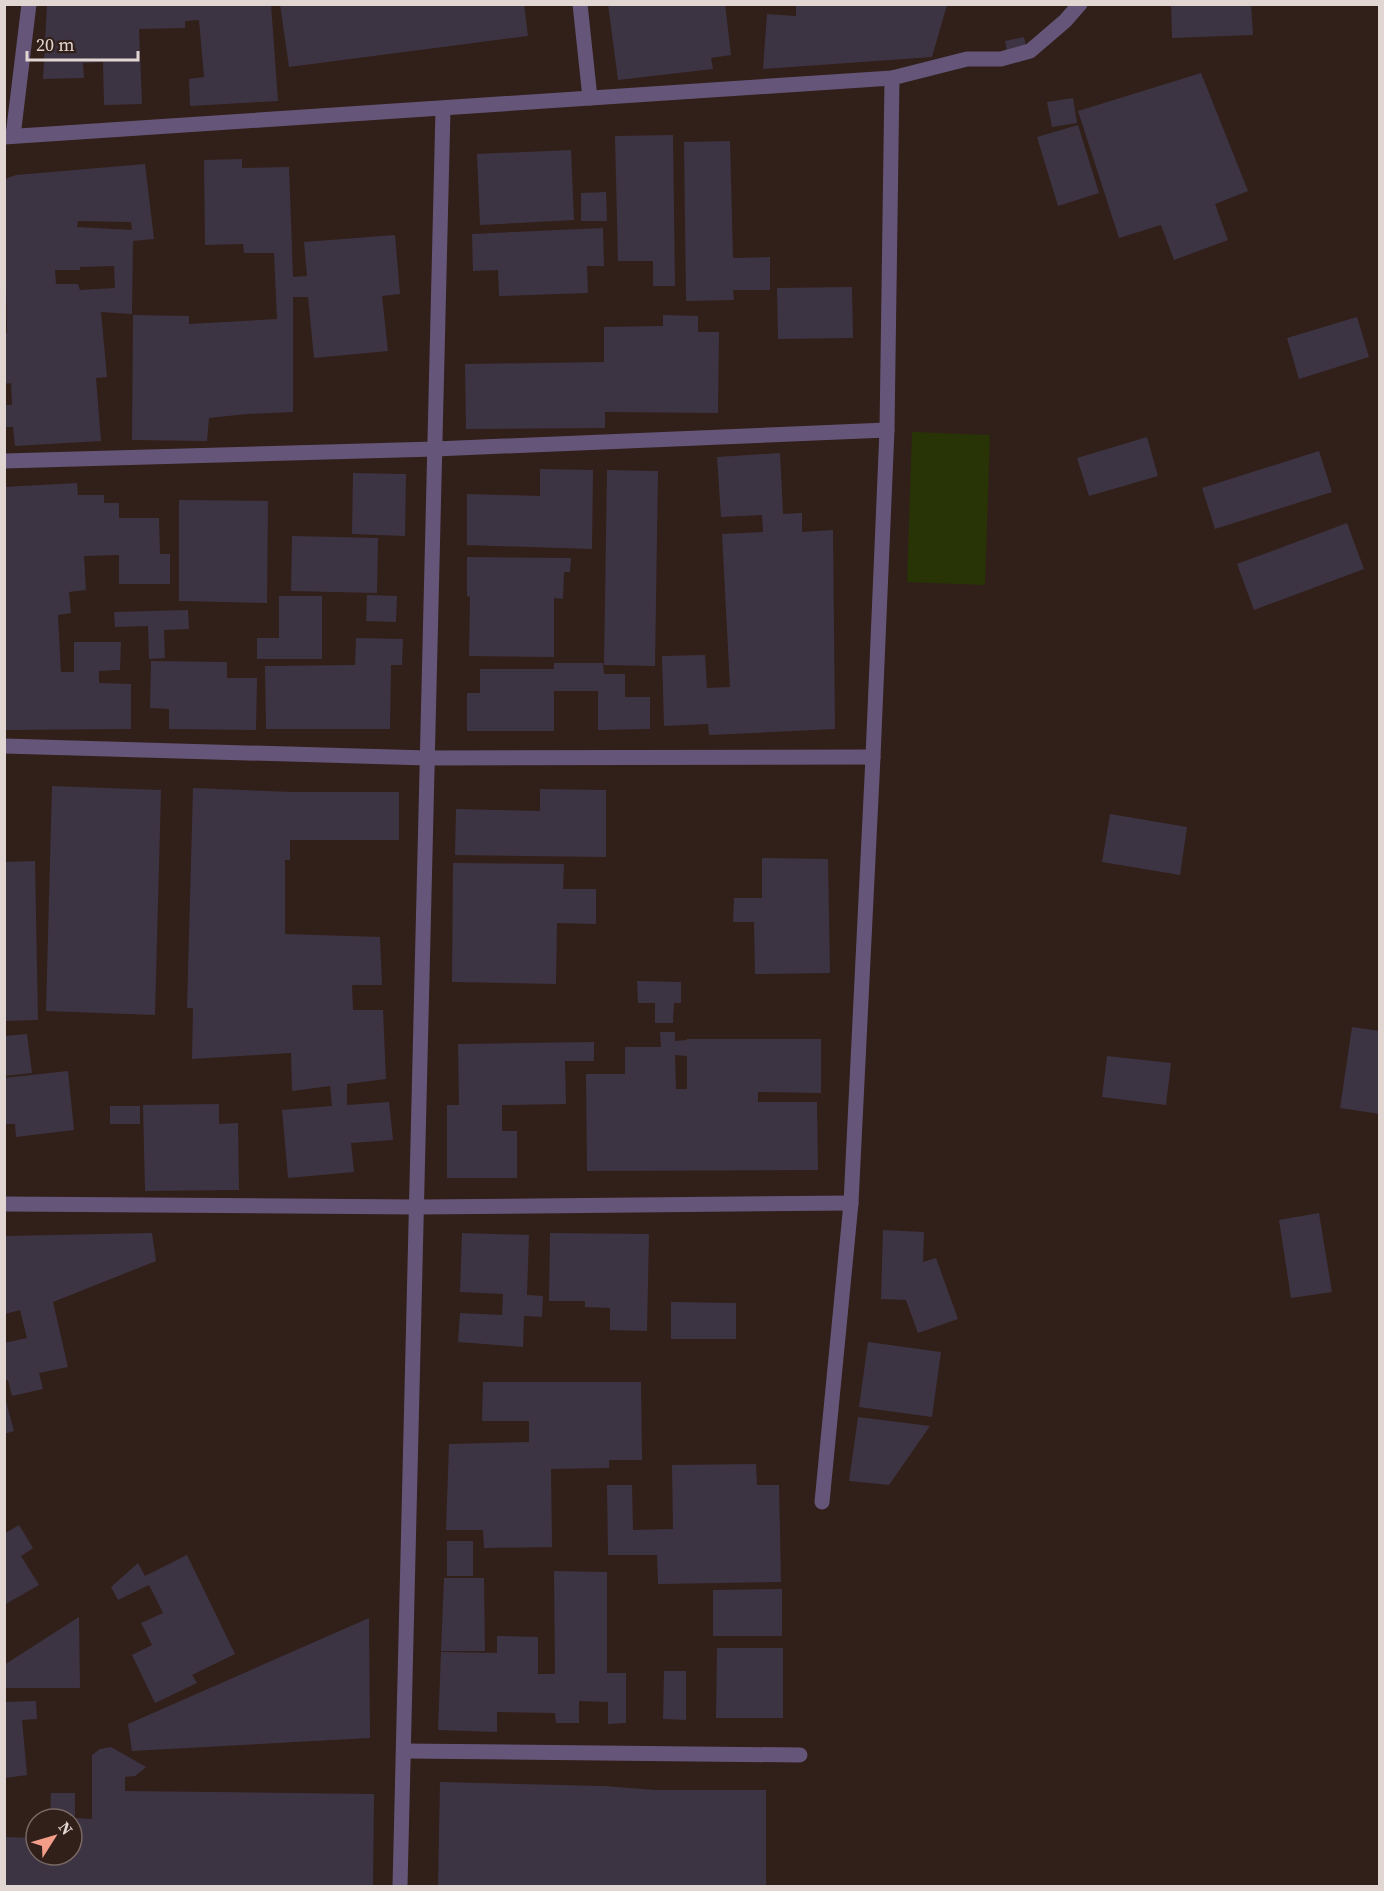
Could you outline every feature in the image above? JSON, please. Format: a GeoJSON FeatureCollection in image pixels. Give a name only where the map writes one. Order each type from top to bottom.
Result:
{"type":"FeatureCollection","features":[{"type":"Feature","properties":{"kind":"street"},"geometry":{"type":"LineString","coordinates":[[29,4],[9,136],[892,78],[967,60],[1001,58],[1030,51],[1065,21],[1080,4]]}},
{"type":"Feature","properties":{"kind":"street"},"geometry":{"type":"LineString","coordinates":[[580,4],[591,98]]}},
{"type":"Feature","properties":{"kind":"street"},"geometry":{"type":"LineString","coordinates":[[822,1502],[851,1203],[873,757],[887,430],[892,78]]}},
{"type":"Feature","properties":{"kind":"street"},"geometry":{"type":"LineString","coordinates":[[400,1887],[443,109]]}},
{"type":"Feature","properties":{"kind":"street"},"geometry":{"type":"LineString","coordinates":[[4,461],[435,449],[887,430]]}},
{"type":"Feature","properties":{"kind":"street"},"geometry":{"type":"LineString","coordinates":[[4,746],[428,758],[873,757]]}},
{"type":"Feature","properties":{"kind":"street"},"geometry":{"type":"LineString","coordinates":[[4,1204],[417,1207],[851,1203]]}},
{"type":"Feature","properties":{"kind":"street"},"geometry":{"type":"LineString","coordinates":[[404,1751],[800,1755]]}},
{"type":"Feature","properties":{"kind":"green space"},"geometry":{"type":"Polygon","coordinates":[[[912,432],[990,435],[985,585],[907,582],[912,432]]]}},
{"type":"Feature","properties":{"kind":"building"},"geometry":{"type":"Polygon","coordinates":[[[47,4],[185,4],[185,6],[271,4],[278,101],[190,106],[189,79],[204,77],[199,20],[185,21],[185,28],[139,29],[142,104],[104,105],[103,62],[83,63],[84,78],[43,79],[47,4]]]}},
{"type":"Feature","properties":{"kind":"building"},"geometry":{"type":"Polygon","coordinates":[[[280,4],[524,4],[528,36],[289,67],[280,4]]]}},
{"type":"Feature","properties":{"kind":"building"},"geometry":{"type":"Polygon","coordinates":[[[608,4],[725,4],[731,55],[711,58],[713,69],[618,80],[608,4]]]}},
{"type":"Feature","properties":{"kind":"building"},"geometry":{"type":"Polygon","coordinates":[[[1171,4],[1251,4],[1253,35],[1172,38],[1171,4]]]}},
{"type":"Feature","properties":{"kind":"building"},"geometry":{"type":"Polygon","coordinates":[[[796,5],[947,5],[932,57],[763,69],[767,14],[796,16],[796,5]]]}},
{"type":"Feature","properties":{"kind":"building"},"geometry":{"type":"Polygon","coordinates":[[[1024,37],[1027,50],[1008,55],[1005,41],[1024,37]]]}},
{"type":"Feature","properties":{"kind":"building"},"geometry":{"type":"Polygon","coordinates":[[[1201,73],[1248,191],[1215,204],[1228,240],[1174,260],[1161,225],[1119,238],[1078,111],[1201,73]]]}},
{"type":"Feature","properties":{"kind":"building"},"geometry":{"type":"Polygon","coordinates":[[[1073,98],[1077,123],[1052,127],[1047,102],[1073,98]]]}},
{"type":"Feature","properties":{"kind":"building"},"geometry":{"type":"Polygon","coordinates":[[[1078,125],[1099,193],[1058,206],[1037,137],[1078,125]]]}},
{"type":"Feature","properties":{"kind":"building"},"geometry":{"type":"Polygon","coordinates":[[[673,135],[675,286],[653,286],[653,261],[618,261],[615,136],[673,135]]]}},
{"type":"Feature","properties":{"kind":"building"},"geometry":{"type":"Polygon","coordinates":[[[730,141],[733,258],[770,257],[770,290],[733,290],[734,300],[686,301],[684,142],[730,141]]]}},
{"type":"Feature","properties":{"kind":"building"},"geometry":{"type":"Polygon","coordinates":[[[571,150],[574,220],[480,225],[477,154],[571,150]]]}},
{"type":"Feature","properties":{"kind":"building"},"geometry":{"type":"Polygon","coordinates":[[[242,159],[242,168],[289,167],[293,277],[307,276],[304,242],[395,235],[400,294],[382,296],[388,351],[314,358],[308,297],[293,297],[293,412],[209,418],[207,441],[132,440],[133,315],[189,316],[189,324],[277,319],[274,253],[244,253],[243,244],[205,245],[204,160],[242,159]]]}},
{"type":"Feature","properties":{"kind":"building"},"geometry":{"type":"Polygon","coordinates":[[[145,164],[154,239],[133,241],[132,314],[101,312],[107,377],[96,378],[101,441],[15,446],[13,427],[4,427],[4,405],[12,405],[11,383],[4,384],[4,333],[7,333],[4,184],[7,178],[16,175],[145,164]],[[78,221],[77,227],[132,230],[131,222],[78,221]],[[114,266],[55,270],[56,284],[78,284],[80,290],[115,288],[114,266]]]}},
{"type":"Feature","properties":{"kind":"building"},"geometry":{"type":"Polygon","coordinates":[[[606,192],[607,221],[581,221],[581,193],[606,192]]]}},
{"type":"Feature","properties":{"kind":"building"},"geometry":{"type":"Polygon","coordinates":[[[603,228],[604,266],[587,266],[588,293],[499,296],[498,270],[473,271],[472,234],[603,228]]]}},
{"type":"Feature","properties":{"kind":"building"},"geometry":{"type":"Polygon","coordinates":[[[852,287],[853,338],[778,339],[777,288],[852,287]]]}},
{"type":"Feature","properties":{"kind":"building"},"geometry":{"type":"Polygon","coordinates":[[[663,315],[698,316],[698,332],[719,332],[718,413],[605,412],[605,428],[466,429],[465,364],[604,362],[604,327],[663,326],[663,315]]]}},
{"type":"Feature","properties":{"kind":"building"},"geometry":{"type":"Polygon","coordinates":[[[1357,317],[1369,357],[1299,379],[1287,338],[1357,317]]]}},
{"type":"Feature","properties":{"kind":"building"},"geometry":{"type":"Polygon","coordinates":[[[1147,437],[1158,476],[1089,496],[1077,458],[1147,437]]]}},
{"type":"Feature","properties":{"kind":"building"},"geometry":{"type":"Polygon","coordinates":[[[1319,451],[1332,492],[1215,529],[1202,488],[1319,451]]]}},
{"type":"Feature","properties":{"kind":"building"},"geometry":{"type":"Polygon","coordinates":[[[780,453],[783,514],[802,513],[802,532],[833,530],[835,729],[709,735],[708,724],[664,726],[662,656],[705,655],[707,688],[730,687],[722,534],[763,532],[762,515],[721,517],[717,457],[780,453]]]}},
{"type":"Feature","properties":{"kind":"building"},"geometry":{"type":"Polygon","coordinates":[[[540,469],[593,470],[592,549],[467,545],[467,494],[540,496],[540,469]]]}},
{"type":"Feature","properties":{"kind":"building"},"geometry":{"type":"Polygon","coordinates":[[[607,470],[658,471],[655,666],[604,665],[607,470]]]}},
{"type":"Feature","properties":{"kind":"building"},"geometry":{"type":"Polygon","coordinates":[[[353,473],[406,474],[405,536],[352,534],[353,473]]]}},
{"type":"Feature","properties":{"kind":"building"},"geometry":{"type":"Polygon","coordinates":[[[77,483],[78,495],[104,495],[104,503],[119,503],[119,518],[159,518],[160,554],[170,554],[170,584],[119,584],[119,555],[84,556],[86,590],[69,592],[71,613],[58,615],[61,672],[74,672],[74,642],[121,642],[120,670],[99,671],[99,683],[131,684],[131,729],[4,730],[4,487],[77,483]]]}},
{"type":"Feature","properties":{"kind":"building"},"geometry":{"type":"Polygon","coordinates":[[[179,500],[268,501],[267,603],[179,601],[179,500]]]}},
{"type":"Feature","properties":{"kind":"building"},"geometry":{"type":"Polygon","coordinates":[[[1347,523],[1364,569],[1254,610],[1237,564],[1347,523]]]}},
{"type":"Feature","properties":{"kind":"building"},"geometry":{"type":"Polygon","coordinates":[[[292,536],[378,538],[377,593],[291,591],[292,536]]]}},
{"type":"Feature","properties":{"kind":"building"},"geometry":{"type":"Polygon","coordinates":[[[467,557],[571,558],[570,572],[564,572],[563,599],[554,598],[554,657],[469,656],[470,597],[467,596],[467,557]]]}},
{"type":"Feature","properties":{"kind":"building"},"geometry":{"type":"Polygon","coordinates":[[[367,595],[397,596],[396,622],[366,621],[367,595]]]}},
{"type":"Feature","properties":{"kind":"building"},"geometry":{"type":"Polygon","coordinates":[[[279,596],[322,596],[322,659],[257,659],[257,638],[279,638],[279,596]]]}},
{"type":"Feature","properties":{"kind":"building"},"geometry":{"type":"Polygon","coordinates":[[[188,610],[189,629],[164,630],[165,658],[149,659],[148,626],[115,627],[114,612],[188,610]]]}},
{"type":"Feature","properties":{"kind":"building"},"geometry":{"type":"Polygon","coordinates":[[[356,638],[403,639],[402,665],[391,665],[390,729],[266,729],[265,666],[355,665],[356,638]]]}},
{"type":"Feature","properties":{"kind":"building"},"geometry":{"type":"Polygon","coordinates":[[[151,661],[227,662],[227,678],[257,678],[256,730],[169,729],[169,709],[150,708],[151,661]]]}},
{"type":"Feature","properties":{"kind":"building"},"geometry":{"type":"Polygon","coordinates":[[[554,663],[603,663],[604,674],[625,674],[625,697],[650,697],[650,729],[598,730],[598,691],[554,691],[554,731],[467,731],[467,693],[480,693],[480,669],[554,669],[554,663]]]}},
{"type":"Feature","properties":{"kind":"building"},"geometry":{"type":"Polygon","coordinates":[[[52,786],[161,790],[155,1015],[46,1011],[52,786]]]}},
{"type":"Feature","properties":{"kind":"building"},"geometry":{"type":"Polygon","coordinates":[[[193,788],[292,792],[399,792],[399,840],[290,840],[290,860],[285,860],[285,934],[380,937],[382,985],[352,985],[353,1010],[383,1010],[386,1079],[347,1084],[347,1105],[389,1102],[393,1140],[351,1143],[354,1172],[288,1178],[282,1110],[332,1106],[330,1086],[292,1091],[291,1053],[192,1059],[193,1008],[187,1008],[193,788]]]}},
{"type":"Feature","properties":{"kind":"building"},"geometry":{"type":"Polygon","coordinates":[[[540,789],[606,790],[606,857],[455,855],[456,809],[540,811],[540,789]]]}},
{"type":"Feature","properties":{"kind":"building"},"geometry":{"type":"Polygon","coordinates":[[[1110,814],[1187,827],[1180,875],[1102,862],[1110,814]]]}},
{"type":"Feature","properties":{"kind":"building"},"geometry":{"type":"Polygon","coordinates":[[[762,858],[828,859],[830,973],[755,974],[754,922],[733,922],[734,898],[762,898],[762,858]]]}},
{"type":"Feature","properties":{"kind":"building"},"geometry":{"type":"Polygon","coordinates":[[[35,861],[38,1020],[4,1021],[4,862],[35,861]]]}},
{"type":"Feature","properties":{"kind":"building"},"geometry":{"type":"Polygon","coordinates":[[[453,863],[564,864],[563,889],[596,889],[596,924],[557,923],[556,984],[452,982],[453,863]]]}},
{"type":"Feature","properties":{"kind":"building"},"geometry":{"type":"Polygon","coordinates":[[[637,981],[681,982],[681,1003],[674,1003],[673,1023],[655,1023],[655,1003],[638,1003],[637,981]]]}},
{"type":"Feature","properties":{"kind":"building"},"geometry":{"type":"Polygon","coordinates":[[[1352,1027],[1380,1031],[1380,1114],[1340,1108],[1352,1027]]]}},
{"type":"Feature","properties":{"kind":"building"},"geometry":{"type":"Polygon","coordinates":[[[660,1032],[675,1032],[675,1041],[687,1039],[821,1039],[821,1093],[758,1092],[758,1102],[817,1102],[818,1170],[587,1171],[586,1074],[625,1074],[625,1047],[661,1047],[660,1032]],[[675,1055],[676,1089],[687,1089],[687,1056],[675,1055]]]}},
{"type":"Feature","properties":{"kind":"building"},"geometry":{"type":"Polygon","coordinates":[[[27,1034],[32,1073],[4,1076],[4,1036],[27,1034]]]}},
{"type":"Feature","properties":{"kind":"building"},"geometry":{"type":"Polygon","coordinates":[[[594,1042],[594,1061],[565,1061],[566,1104],[502,1105],[502,1131],[517,1131],[517,1178],[447,1178],[447,1105],[459,1105],[458,1044],[594,1042]]]}},
{"type":"Feature","properties":{"kind":"building"},"geometry":{"type":"Polygon","coordinates":[[[1107,1056],[1171,1063],[1166,1105],[1102,1097],[1107,1056]]]}},
{"type":"Feature","properties":{"kind":"building"},"geometry":{"type":"Polygon","coordinates":[[[68,1071],[74,1130],[16,1137],[15,1124],[4,1124],[4,1078],[68,1071]]]}},
{"type":"Feature","properties":{"kind":"building"},"geometry":{"type":"Polygon","coordinates":[[[219,1104],[219,1124],[238,1123],[239,1190],[145,1191],[143,1105],[219,1104]]]}},
{"type":"Feature","properties":{"kind":"building"},"geometry":{"type":"Polygon","coordinates":[[[110,1106],[140,1106],[140,1124],[110,1124],[110,1106]]]}},
{"type":"Feature","properties":{"kind":"building"},"geometry":{"type":"Polygon","coordinates":[[[1319,1213],[1332,1292],[1291,1298],[1279,1220],[1319,1213]]]}},
{"type":"Feature","properties":{"kind":"building"},"geometry":{"type":"Polygon","coordinates":[[[883,1230],[924,1232],[923,1262],[936,1258],[958,1319],[918,1333],[906,1300],[881,1299],[883,1230]]]}},
{"type":"Feature","properties":{"kind":"building"},"geometry":{"type":"Polygon","coordinates":[[[152,1233],[156,1261],[53,1302],[68,1367],[39,1373],[43,1389],[12,1396],[8,1380],[4,1381],[4,1343],[27,1338],[20,1310],[5,1314],[5,1236],[152,1233]]]}},
{"type":"Feature","properties":{"kind":"building"},"geometry":{"type":"Polygon","coordinates":[[[462,1233],[529,1235],[527,1295],[543,1296],[542,1317],[524,1316],[523,1347],[458,1342],[460,1313],[502,1315],[503,1294],[460,1292],[462,1233]]]}},
{"type":"Feature","properties":{"kind":"building"},"geometry":{"type":"Polygon","coordinates":[[[550,1233],[649,1234],[647,1331],[610,1330],[610,1308],[585,1307],[585,1301],[549,1301],[550,1233]]]}},
{"type":"Feature","properties":{"kind":"building"},"geometry":{"type":"Polygon","coordinates":[[[671,1302],[736,1303],[736,1339],[671,1339],[671,1302]]]}},
{"type":"Feature","properties":{"kind":"building"},"geometry":{"type":"Polygon","coordinates":[[[868,1342],[941,1352],[932,1417],[859,1407],[868,1342]]]}},
{"type":"Feature","properties":{"kind":"building"},"geometry":{"type":"Polygon","coordinates":[[[483,1382],[641,1382],[642,1460],[609,1460],[609,1468],[551,1469],[552,1547],[484,1548],[483,1530],[446,1530],[449,1444],[529,1442],[529,1421],[482,1421],[483,1382]]]}},
{"type":"Feature","properties":{"kind":"building"},"geometry":{"type":"Polygon","coordinates":[[[4,1394],[14,1431],[4,1434],[4,1394]]]}},
{"type":"Feature","properties":{"kind":"building"},"geometry":{"type":"Polygon","coordinates":[[[858,1417],[930,1426],[889,1485],[849,1481],[858,1417]]]}},
{"type":"Feature","properties":{"kind":"building"},"geometry":{"type":"Polygon","coordinates":[[[756,1464],[757,1485],[779,1485],[781,1582],[658,1584],[657,1555],[608,1555],[607,1485],[632,1485],[633,1530],[673,1529],[672,1465],[756,1464]]]}},
{"type":"Feature","properties":{"kind":"building"},"geometry":{"type":"Polygon","coordinates":[[[19,1525],[33,1548],[21,1556],[39,1585],[4,1605],[4,1534],[19,1525]]]}},
{"type":"Feature","properties":{"kind":"building"},"geometry":{"type":"Polygon","coordinates":[[[447,1541],[473,1541],[473,1576],[447,1576],[447,1541]]]}},
{"type":"Feature","properties":{"kind":"building"},"geometry":{"type":"Polygon","coordinates":[[[187,1555],[235,1654],[192,1675],[197,1683],[155,1703],[132,1655],[152,1645],[141,1623],[163,1613],[149,1585],[118,1600],[111,1587],[138,1563],[145,1576],[187,1555]]]}},
{"type":"Feature","properties":{"kind":"building"},"geometry":{"type":"Polygon","coordinates":[[[554,1571],[607,1572],[607,1673],[626,1673],[626,1723],[608,1724],[608,1702],[579,1701],[579,1723],[556,1723],[555,1713],[497,1712],[497,1732],[438,1730],[441,1652],[497,1653],[497,1636],[538,1637],[538,1674],[555,1674],[554,1571]]]}},
{"type":"Feature","properties":{"kind":"building"},"geometry":{"type":"Polygon","coordinates":[[[444,1578],[484,1578],[485,1651],[441,1651],[444,1578]]]}},
{"type":"Feature","properties":{"kind":"building"},"geometry":{"type":"Polygon","coordinates":[[[782,1589],[782,1636],[713,1636],[713,1590],[782,1589]]]}},
{"type":"Feature","properties":{"kind":"building"},"geometry":{"type":"Polygon","coordinates":[[[79,1617],[80,1688],[4,1688],[4,1665],[79,1617]]]}},
{"type":"Feature","properties":{"kind":"building"},"geometry":{"type":"Polygon","coordinates":[[[369,1618],[370,1738],[132,1751],[128,1724],[369,1618]]]}},
{"type":"Feature","properties":{"kind":"building"},"geometry":{"type":"Polygon","coordinates":[[[717,1648],[783,1648],[783,1718],[716,1718],[717,1648]]]}},
{"type":"Feature","properties":{"kind":"building"},"geometry":{"type":"Polygon","coordinates":[[[664,1671],[686,1671],[686,1720],[663,1719],[664,1671]]]}},
{"type":"Feature","properties":{"kind":"building"},"geometry":{"type":"Polygon","coordinates":[[[36,1701],[37,1719],[22,1720],[27,1775],[5,1778],[5,1702],[36,1701]]]}},
{"type":"Feature","properties":{"kind":"building"},"geometry":{"type":"Polygon","coordinates":[[[111,1747],[146,1767],[135,1776],[125,1777],[125,1791],[374,1794],[373,1886],[4,1886],[4,1837],[24,1838],[24,1867],[84,1867],[84,1819],[92,1819],[92,1755],[100,1749],[111,1747]]]}},
{"type":"Feature","properties":{"kind":"building"},"geometry":{"type":"Polygon","coordinates":[[[440,1782],[604,1786],[655,1790],[766,1790],[766,1886],[438,1886],[440,1782]]]}},
{"type":"Feature","properties":{"kind":"building"},"geometry":{"type":"Polygon","coordinates":[[[51,1793],[75,1793],[75,1807],[50,1807],[51,1793]]]}}]}
